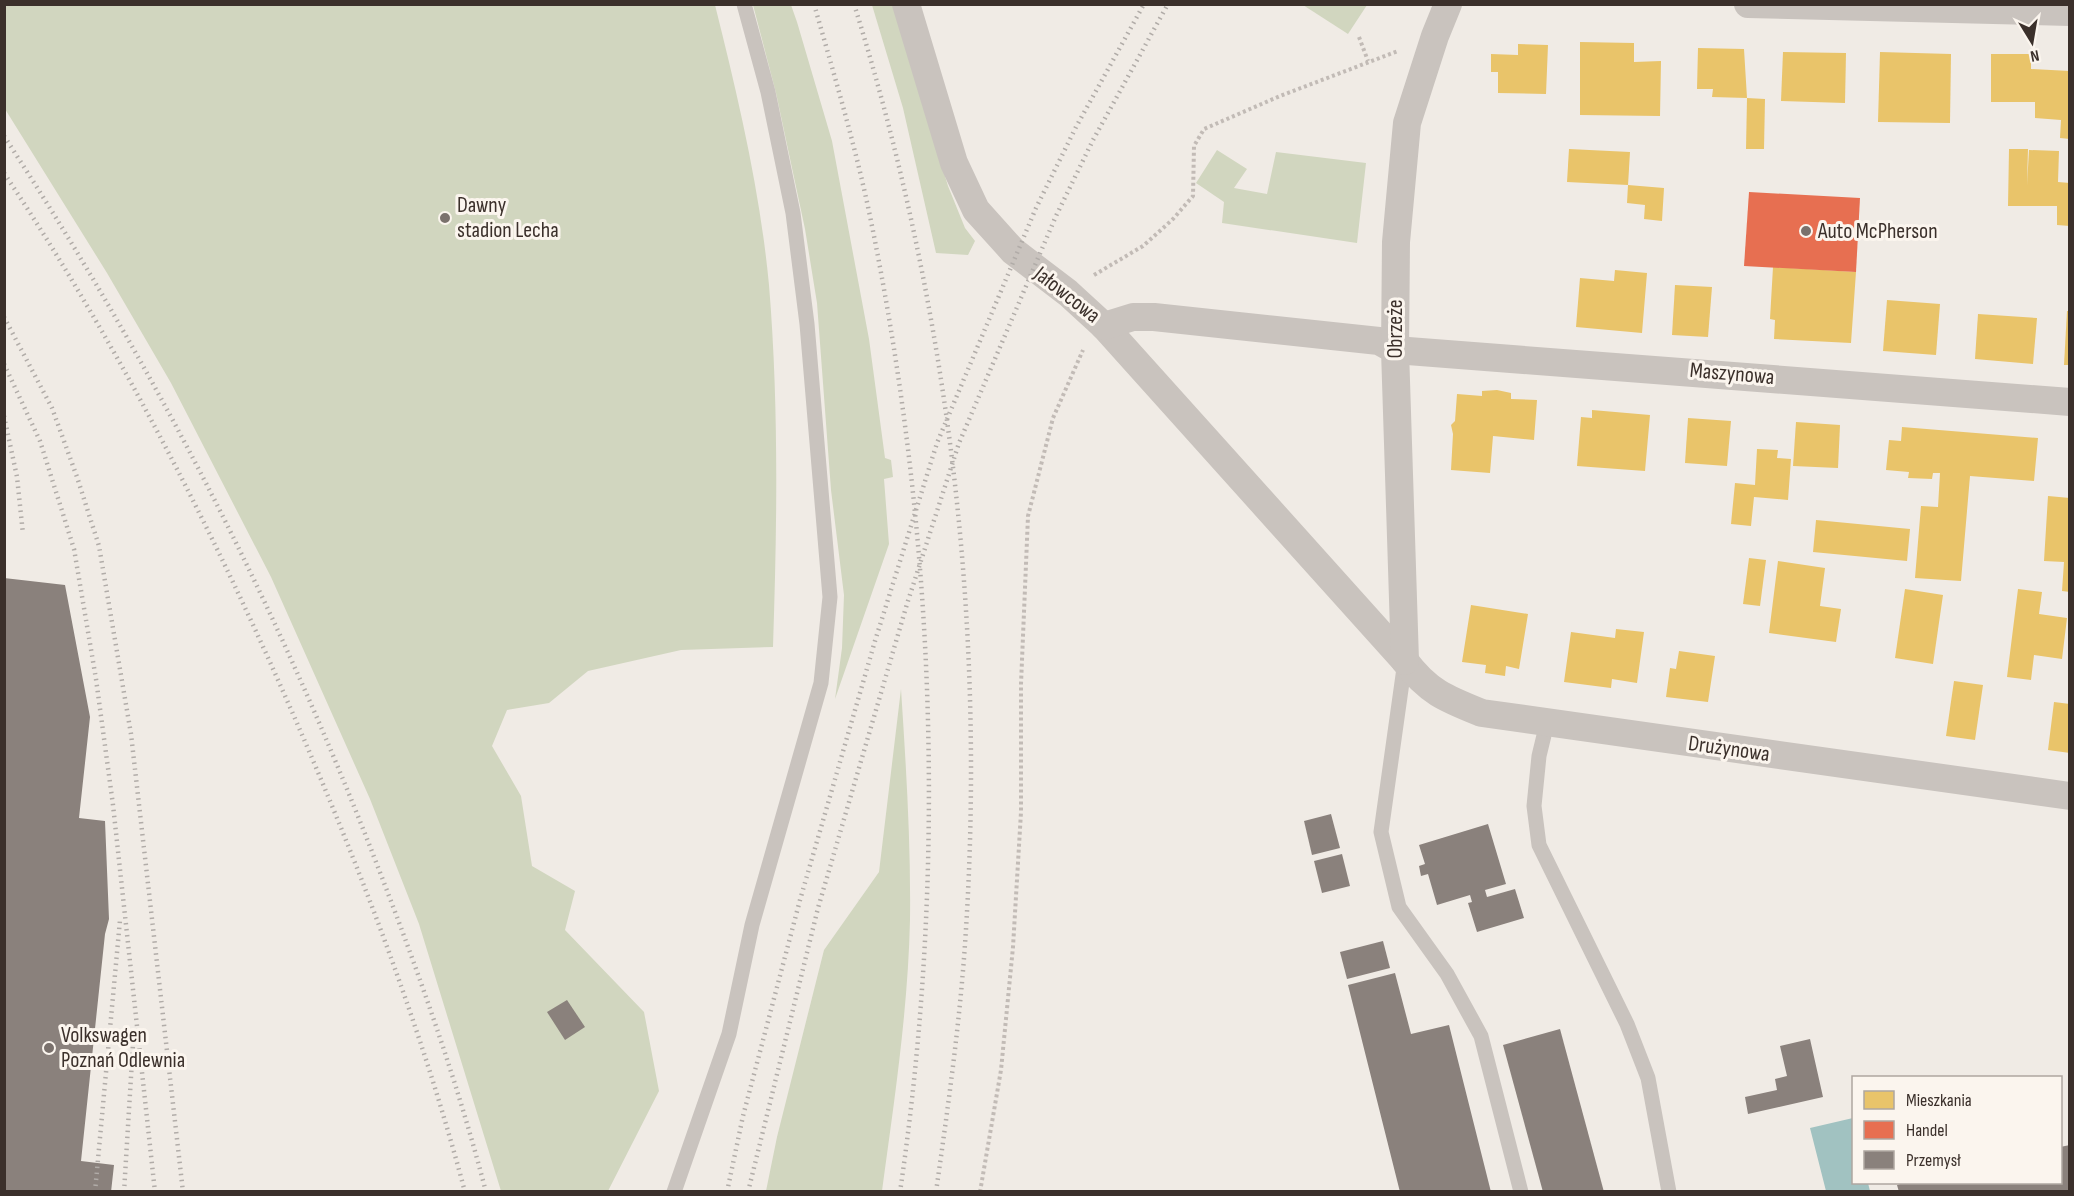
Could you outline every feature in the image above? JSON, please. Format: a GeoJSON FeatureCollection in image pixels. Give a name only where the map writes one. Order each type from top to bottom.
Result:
{"type":"FeatureCollection","features":[{"type":"Feature","properties":{"kind":"street","name":"Jałowcowa"},"geometry":{"type":"LineString","coordinates":[[906,4],[954,163],[976,210],[1012,251],[1068,294],[1104,326],[1133,317],[1154,317],[1379,341],[1395,350]]}},
{"type":"Feature","properties":{"kind":"street","name":"Obrzeże"},"geometry":{"type":"LineString","coordinates":[[1405,661],[1395,350],[1396,242],[1407,123],[1435,36],[1448,4]]}},
{"type":"Feature","properties":{"kind":"street"},"geometry":{"type":"LineString","coordinates":[[1748,4],[1928,6],[2070,12]]}},
{"type":"Feature","properties":{"kind":"street","name":"Drużynowa"},"geometry":{"type":"LineString","coordinates":[[1104,326],[1420,680],[1439,696],[1482,713],[2070,796]]}},
{"type":"Feature","properties":{"kind":"street","name":"Maszynowa"},"geometry":{"type":"LineString","coordinates":[[1395,350],[2070,402]]}},
{"type":"Feature","properties":{"kind":"lane"},"geometry":{"type":"LineString","coordinates":[[674,1191],[729,1034],[752,925],[821,683],[830,597],[821,515],[807,324],[793,213],[768,92],[744,4]]}},
{"type":"Feature","properties":{"kind":"lane"},"geometry":{"type":"LineString","coordinates":[[1405,661],[1381,832],[1399,907],[1447,974],[1481,1036],[1521,1191]]}},
{"type":"Feature","properties":{"kind":"lane"},"geometry":{"type":"LineString","coordinates":[[1547,723],[1539,756],[1534,806],[1539,844],[1627,1024],[1648,1078],[1669,1191]]}},
{"type":"Feature","properties":{"kind":"path"},"geometry":{"type":"LineString","coordinates":[[1068,294],[1107,266],[1143,246],[1173,219],[1193,195],[1194,146],[1204,129],[1280,96],[1435,36]]}},
{"type":"Feature","properties":{"kind":"path"},"geometry":{"type":"LineString","coordinates":[[1359,37],[1368,61]]}},
{"type":"Feature","properties":{"kind":"path"},"geometry":{"type":"LineString","coordinates":[[980,1191],[1000,1070],[1013,947],[1021,812],[1021,684],[1028,516],[1053,418],[1079,355],[1104,326]]}},
{"type":"Feature","properties":{"kind":"green space"},"geometry":{"type":"Polygon","coordinates":[[[5,5],[715,5],[754,179],[769,285],[776,466],[773,647],[681,650],[588,671],[549,703],[507,710],[492,746],[521,796],[532,866],[575,891],[565,930],[644,1012],[659,1091],[608,1191],[501,1191],[419,924],[370,799],[271,577],[171,383],[107,273],[5,109],[5,5]]]}},
{"type":"Feature","properties":{"kind":"green space"},"geometry":{"type":"Polygon","coordinates":[[[753,5],[791,5],[797,22],[832,141],[869,339],[885,458],[891,460],[893,477],[884,479],[889,544],[835,699],[842,648],[844,595],[831,490],[817,303],[805,229],[776,93],[753,5]]]}},
{"type":"Feature","properties":{"kind":"green space"},"geometry":{"type":"Polygon","coordinates":[[[872,5],[893,5],[948,186],[965,228],[975,241],[968,255],[936,253],[903,108],[872,5]]]}},
{"type":"Feature","properties":{"kind":"green space"},"geometry":{"type":"Polygon","coordinates":[[[1303,5],[1367,5],[1348,34],[1303,5]]]}},
{"type":"Feature","properties":{"kind":"green space"},"geometry":{"type":"Polygon","coordinates":[[[1217,150],[1247,169],[1234,188],[1267,194],[1276,152],[1366,163],[1357,243],[1222,223],[1224,202],[1196,183],[1217,150]]]}},
{"type":"Feature","properties":{"kind":"green space"},"geometry":{"type":"Polygon","coordinates":[[[901,689],[909,833],[909,954],[900,1056],[882,1191],[766,1191],[777,1137],[824,950],[879,872],[901,689]]]}},
{"type":"Feature","properties":{"kind":"water"},"geometry":{"type":"Polygon","coordinates":[[[1852,1118],[1852,1184],[1868,1184],[1870,1191],[1826,1191],[1810,1128],[1852,1118]]]}},
{"type":"Feature","properties":{"kind":"building: Mieszkania"},"geometry":{"type":"Polygon","coordinates":[[[1580,42],[1634,43],[1634,62],[1661,61],[1660,116],[1580,115],[1580,42]]]}},
{"type":"Feature","properties":{"kind":"building: Mieszkania"},"geometry":{"type":"Polygon","coordinates":[[[1518,44],[1548,45],[1546,94],[1498,93],[1498,72],[1491,72],[1491,54],[1518,55],[1518,44]]]}},
{"type":"Feature","properties":{"kind":"building: Mieszkania"},"geometry":{"type":"Polygon","coordinates":[[[1698,48],[1744,49],[1747,98],[1712,97],[1713,89],[1697,89],[1698,48]]]}},
{"type":"Feature","properties":{"kind":"building: Mieszkania"},"geometry":{"type":"Polygon","coordinates":[[[1783,52],[1846,53],[1845,103],[1781,101],[1783,52]]]}},
{"type":"Feature","properties":{"kind":"building: Mieszkania"},"geometry":{"type":"Polygon","coordinates":[[[1880,52],[1951,54],[1950,123],[1878,122],[1880,52]]]}},
{"type":"Feature","properties":{"kind":"building: Mieszkania"},"geometry":{"type":"Polygon","coordinates":[[[1991,54],[2031,54],[2031,69],[2070,71],[2070,139],[2060,138],[2061,120],[2035,118],[2035,102],[1991,102],[1991,54]]]}},
{"type":"Feature","properties":{"kind":"building: Mieszkania"},"geometry":{"type":"Polygon","coordinates":[[[1747,98],[1765,99],[1764,149],[1746,149],[1747,98]]]}},
{"type":"Feature","properties":{"kind":"building: Mieszkania"},"geometry":{"type":"Polygon","coordinates":[[[1569,149],[1630,152],[1628,185],[1567,182],[1569,149]]]}},
{"type":"Feature","properties":{"kind":"building: Mieszkania"},"geometry":{"type":"Polygon","coordinates":[[[2009,149],[2028,149],[2027,185],[2029,150],[2059,151],[2058,182],[2070,183],[2070,226],[2057,225],[2057,206],[2008,206],[2009,149]]]}},
{"type":"Feature","properties":{"kind":"building: Mieszkania"},"geometry":{"type":"Polygon","coordinates":[[[1628,185],[1664,188],[1662,221],[1644,219],[1645,205],[1627,203],[1628,185]]]}},
{"type":"Feature","properties":{"kind":"building: Mieszkania"},"geometry":{"type":"Polygon","coordinates":[[[1773,267],[1856,272],[1851,343],[1774,339],[1775,320],[1770,319],[1773,267]]]}},
{"type":"Feature","properties":{"kind":"building: Mieszkania"},"geometry":{"type":"Polygon","coordinates":[[[1615,270],[1647,273],[1642,333],[1576,327],[1580,278],[1614,281],[1615,270]]]}},
{"type":"Feature","properties":{"kind":"building: Mieszkania"},"geometry":{"type":"Polygon","coordinates":[[[1675,285],[1712,287],[1708,337],[1672,335],[1675,285]]]}},
{"type":"Feature","properties":{"kind":"building: Mieszkania"},"geometry":{"type":"Polygon","coordinates":[[[1887,300],[1940,304],[1936,355],[1883,351],[1887,300]]]}},
{"type":"Feature","properties":{"kind":"building: Mieszkania"},"geometry":{"type":"Polygon","coordinates":[[[2067,311],[2070,311],[2070,365],[2064,365],[2067,311]]]}},
{"type":"Feature","properties":{"kind":"building: Mieszkania"},"geometry":{"type":"Polygon","coordinates":[[[1978,314],[2037,318],[2033,364],[1975,359],[1978,314]]]}},
{"type":"Feature","properties":{"kind":"building: Mieszkania"},"geometry":{"type":"Polygon","coordinates":[[[1497,390],[1511,393],[1511,399],[1537,400],[1534,440],[1493,436],[1490,473],[1451,470],[1453,434],[1451,425],[1455,421],[1457,394],[1482,396],[1482,391],[1497,390]]]}},
{"type":"Feature","properties":{"kind":"building: Mieszkania"},"geometry":{"type":"Polygon","coordinates":[[[1592,410],[1650,415],[1645,471],[1577,466],[1581,417],[1592,418],[1592,410]]]}},
{"type":"Feature","properties":{"kind":"building: Mieszkania"},"geometry":{"type":"Polygon","coordinates":[[[1688,418],[1731,421],[1727,466],[1685,463],[1688,418]]]}},
{"type":"Feature","properties":{"kind":"building: Mieszkania"},"geometry":{"type":"Polygon","coordinates":[[[1796,422],[1840,425],[1838,468],[1793,466],[1796,422]]]}},
{"type":"Feature","properties":{"kind":"building: Mieszkania"},"geometry":{"type":"Polygon","coordinates":[[[1902,427],[2038,438],[2034,481],[1970,476],[1961,581],[1915,578],[1921,506],[1938,507],[1940,473],[1933,473],[1932,479],[1908,478],[1909,472],[1886,470],[1889,440],[1901,441],[1902,427]]]}},
{"type":"Feature","properties":{"kind":"building: Mieszkania"},"geometry":{"type":"Polygon","coordinates":[[[1757,449],[1778,450],[1777,458],[1791,459],[1788,500],[1754,497],[1751,526],[1731,524],[1735,483],[1755,485],[1757,449]]]}},
{"type":"Feature","properties":{"kind":"building: Mieszkania"},"geometry":{"type":"Polygon","coordinates":[[[2048,496],[2070,498],[2070,592],[2062,591],[2064,562],[2044,561],[2048,496]]]}},
{"type":"Feature","properties":{"kind":"building: Mieszkania"},"geometry":{"type":"Polygon","coordinates":[[[1816,520],[1910,529],[1907,561],[1813,552],[1816,520]]]}},
{"type":"Feature","properties":{"kind":"building: Mieszkania"},"geometry":{"type":"Polygon","coordinates":[[[1749,558],[1766,560],[1760,606],[1743,604],[1749,558]]]}},
{"type":"Feature","properties":{"kind":"building: Mieszkania"},"geometry":{"type":"Polygon","coordinates":[[[1778,561],[1825,568],[1820,606],[1841,609],[1836,642],[1769,633],[1778,561]]]}},
{"type":"Feature","properties":{"kind":"building: Mieszkania"},"geometry":{"type":"Polygon","coordinates":[[[1905,589],[1943,595],[1933,664],[1895,658],[1905,589]]]}},
{"type":"Feature","properties":{"kind":"building: Mieszkania"},"geometry":{"type":"Polygon","coordinates":[[[2018,589],[2042,592],[2039,614],[2067,618],[2062,659],[2034,655],[2031,680],[2007,677],[2018,589]]]}},
{"type":"Feature","properties":{"kind":"building: Mieszkania"},"geometry":{"type":"Polygon","coordinates":[[[1471,605],[1528,614],[1519,669],[1506,666],[1505,676],[1485,673],[1486,665],[1462,662],[1471,605]]]}},
{"type":"Feature","properties":{"kind":"building: Mieszkania"},"geometry":{"type":"Polygon","coordinates":[[[1616,629],[1644,632],[1637,683],[1612,679],[1611,688],[1564,682],[1571,632],[1615,638],[1616,629]]]}},
{"type":"Feature","properties":{"kind":"building: Mieszkania"},"geometry":{"type":"Polygon","coordinates":[[[1679,651],[1715,656],[1708,702],[1666,697],[1670,668],[1676,669],[1679,651]]]}},
{"type":"Feature","properties":{"kind":"building: Mieszkania"},"geometry":{"type":"Polygon","coordinates":[[[1954,681],[1983,685],[1975,740],[1946,736],[1954,681]]]}},
{"type":"Feature","properties":{"kind":"building: Mieszkania"},"geometry":{"type":"Polygon","coordinates":[[[2054,702],[2070,704],[2070,753],[2048,750],[2054,702]]]}},
{"type":"Feature","properties":{"kind":"building: Handel"},"geometry":{"type":"Polygon","coordinates":[[[1749,192],[1860,198],[1856,272],[1744,266],[1749,192]]]}},
{"type":"Feature","properties":{"kind":"building: Przemysł","name":"Volkswagen Poznań Odlewnia"},"geometry":{"type":"Polygon","coordinates":[[[4,578],[65,585],[90,717],[79,818],[105,821],[109,919],[105,934],[81,1161],[114,1165],[111,1192],[4,1192],[4,578]]]}},
{"type":"Feature","properties":{"kind":"building: Przemysł"},"geometry":{"type":"Polygon","coordinates":[[[1331,814],[1340,848],[1312,855],[1304,821],[1331,814]]]}},
{"type":"Feature","properties":{"kind":"building: Przemysł"},"geometry":{"type":"Polygon","coordinates":[[[1488,824],[1506,884],[1485,890],[1487,897],[1515,889],[1524,918],[1477,932],[1468,903],[1472,902],[1470,895],[1437,905],[1428,874],[1421,876],[1419,866],[1425,864],[1419,845],[1488,824]]]}},
{"type":"Feature","properties":{"kind":"building: Przemysł"},"geometry":{"type":"Polygon","coordinates":[[[1342,854],[1350,886],[1322,893],[1314,861],[1342,854]]]}},
{"type":"Feature","properties":{"kind":"building: Przemysł"},"geometry":{"type":"Polygon","coordinates":[[[1383,941],[1390,968],[1347,979],[1340,952],[1383,941]]]}},
{"type":"Feature","properties":{"kind":"building: Przemysł"},"geometry":{"type":"Polygon","coordinates":[[[1395,973],[1411,1034],[1449,1025],[1491,1192],[1400,1192],[1348,985],[1395,973]]]}},
{"type":"Feature","properties":{"kind":"building: Przemysł"},"geometry":{"type":"Polygon","coordinates":[[[567,1000],[585,1027],[565,1040],[547,1012],[567,1000]]]}},
{"type":"Feature","properties":{"kind":"building: Przemysł"},"geometry":{"type":"Polygon","coordinates":[[[1560,1029],[1604,1192],[1543,1192],[1503,1045],[1560,1029]]]}},
{"type":"Feature","properties":{"kind":"building: Przemysł"},"geometry":{"type":"Polygon","coordinates":[[[1810,1039],[1823,1097],[1748,1114],[1745,1097],[1777,1090],[1775,1079],[1787,1076],[1780,1046],[1810,1039]]]}},
{"type":"Feature","properties":{"kind":"building: Przemysł"},"geometry":{"type":"Polygon","coordinates":[[[2070,1145],[2070,1192],[1899,1192],[1897,1185],[2062,1184],[2062,1147],[2070,1145]]]}},
{"type":"Feature","properties":{"kind":"railway"},"geometry":{"type":"LineString","coordinates":[[814,4],[853,142],[872,226],[894,346],[910,466],[921,587],[928,708],[929,829],[924,950],[915,1071],[900,1192]]}},
{"type":"Feature","properties":{"kind":"railway"},"geometry":{"type":"LineString","coordinates":[[854,4],[887,120],[915,238],[937,356],[954,476],[965,596],[970,716],[970,837],[962,987],[936,1192]]}},
{"type":"Feature","properties":{"kind":"railway"},"geometry":{"type":"LineString","coordinates":[[727,1192],[743,1116],[800,900],[875,641],[937,443],[1036,208],[1076,127],[1144,4]]}},
{"type":"Feature","properties":{"kind":"railway"},"geometry":{"type":"LineString","coordinates":[[748,1192],[818,908],[907,604],[959,443],[1056,216],[1093,140],[1168,4]]}},
{"type":"Feature","properties":{"kind":"railway"},"geometry":{"type":"LineString","coordinates":[[4,136],[60,224],[164,404],[212,496],[302,683],[343,778],[410,953],[451,1072],[486,1192]]}},
{"type":"Feature","properties":{"kind":"railway"},"geometry":{"type":"LineString","coordinates":[[4,173],[90,311],[170,455],[276,676],[332,805],[395,968],[432,1080],[465,1192]]}},
{"type":"Feature","properties":{"kind":"railway"},"geometry":{"type":"LineString","coordinates":[[4,317],[52,408],[99,546],[131,734],[183,1192]]}},
{"type":"Feature","properties":{"kind":"railway"},"geometry":{"type":"LineString","coordinates":[[4,364],[40,441],[74,549],[96,679],[113,805],[155,1192]]}},
{"type":"Feature","properties":{"kind":"railway"},"geometry":{"type":"LineString","coordinates":[[4,416],[17,477],[23,534]]}},
{"type":"Feature","properties":{"kind":"railway"},"geometry":{"type":"LineString","coordinates":[[95,1192],[120,920]]}},
{"type":"Feature","properties":{"kind":"railway"},"geometry":{"type":"LineString","coordinates":[[124,1192],[133,1044]]}},
{"type":"Feature","properties":{"kind":"place","name":"Dawny stadion Lecha"},"geometry":{"type":"Point","coordinates":[445,218]}},
{"type":"Feature","properties":{"kind":"place","name":"Auto McPherson"},"geometry":{"type":"Point","coordinates":[1806,231]}},
{"type":"Feature","properties":{"kind":"place","name":"Volkswagen Poznań Odlewnia"},"geometry":{"type":"Point","coordinates":[49,1048]}}]}
